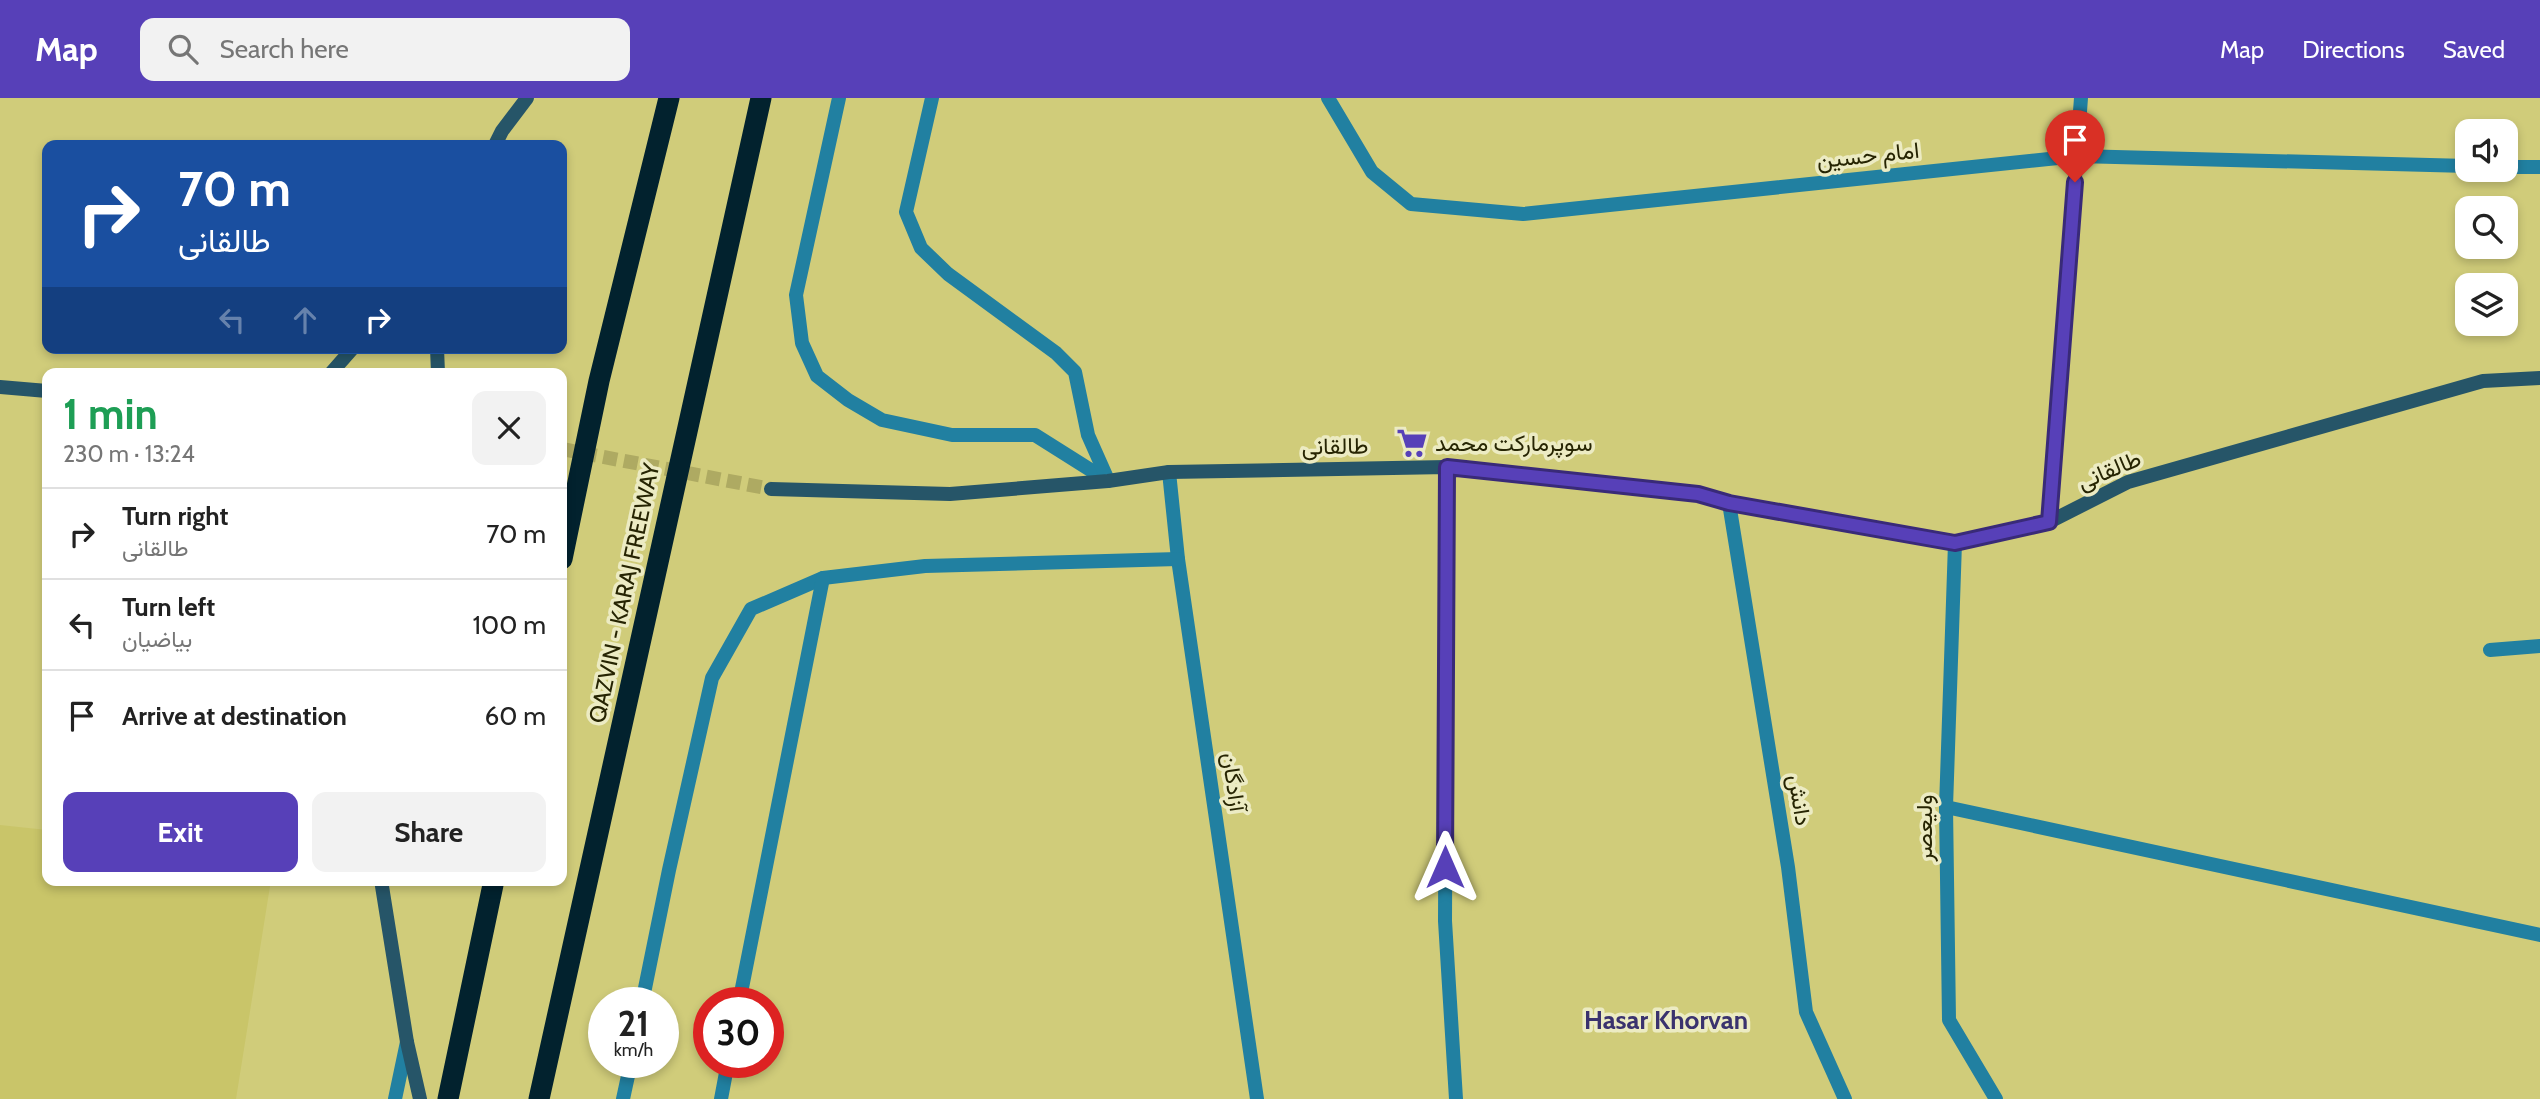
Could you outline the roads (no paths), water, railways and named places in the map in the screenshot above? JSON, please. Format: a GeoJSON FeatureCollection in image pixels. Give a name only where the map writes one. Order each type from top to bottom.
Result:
{"type":"FeatureCollection","features":[{"type":"Feature","properties":{"kind":"highway"},"geometry":{"type":"LineString","coordinates":[[567,535],[599,382],[669,98]]}},
{"type":"Feature","properties":{"kind":"highway","name":"QAZVIN - KARAJ FREEWAY"},"geometry":{"type":"LineString","coordinates":[[539,1099],[761,98]]}},
{"type":"Feature","properties":{"kind":"highway"},"geometry":{"type":"LineString","coordinates":[[448,1099],[493,886]]}},
{"type":"Feature","properties":{"kind":"main road"},"geometry":{"type":"LineString","coordinates":[[498,140],[512,98]]}},
{"type":"Feature","properties":{"kind":"main road"},"geometry":{"type":"LineString","coordinates":[[502,131],[527,98]]}},
{"type":"Feature","properties":{"kind":"main road"},"geometry":{"type":"LineString","coordinates":[[335,368],[348,354]]}},
{"type":"Feature","properties":{"kind":"main road","name":"طالقانی"},"geometry":{"type":"LineString","coordinates":[[771,489],[950,494],[1108,481],[1169,472],[1447,467],[1698,494],[1729,503],[1955,543],[2049,522],[2129,482],[2483,381],[2540,378]]}},
{"type":"Feature","properties":{"kind":"main road"},"geometry":{"type":"LineString","coordinates":[[0,387],[42,391]]}},
{"type":"Feature","properties":{"kind":"main road"},"geometry":{"type":"LineString","coordinates":[[382,886],[407,1042],[420,1099]]}},
{"type":"Feature","properties":{"kind":"street"},"geometry":{"type":"LineString","coordinates":[[839,98],[796,295],[802,343],[817,376],[848,400],[882,419],[952,435],[1035,435],[1108,481]]}},
{"type":"Feature","properties":{"kind":"street"},"geometry":{"type":"LineString","coordinates":[[932,98],[906,212],[921,248],[948,274],[1056,353],[1075,372],[1088,435],[1108,481]]}},
{"type":"Feature","properties":{"kind":"street","name":"امام حسین"},"geometry":{"type":"LineString","coordinates":[[1328,98],[1372,172],[1411,204],[1523,214],[2077,156],[2455,166]]}},
{"type":"Feature","properties":{"kind":"street"},"geometry":{"type":"LineString","coordinates":[[2049,522],[2081,98]]}},
{"type":"Feature","properties":{"kind":"street"},"geometry":{"type":"LineString","coordinates":[[2518,167],[2540,167]]}},
{"type":"Feature","properties":{"kind":"street"},"geometry":{"type":"LineString","coordinates":[[1447,467],[1445,921],[1456,1099]]}},
{"type":"Feature","properties":{"kind":"street","name":"آزادگان"},"geometry":{"type":"LineString","coordinates":[[1169,472],[1178,559],[1257,1099]]}},
{"type":"Feature","properties":{"kind":"street","name":"دانش"},"geometry":{"type":"LineString","coordinates":[[1729,503],[1788,867],[1806,1012],[1845,1099]]}},
{"type":"Feature","properties":{"kind":"street","name":"ولیعصر"},"geometry":{"type":"LineString","coordinates":[[1955,543],[1946,807],[1948,1020],[1996,1099]]}},
{"type":"Feature","properties":{"kind":"street"},"geometry":{"type":"LineString","coordinates":[[645,987],[712,678],[751,609],[822,578],[925,566],[1178,559]]}},
{"type":"Feature","properties":{"kind":"street"},"geometry":{"type":"LineString","coordinates":[[743,987],[822,578]]}},
{"type":"Feature","properties":{"kind":"street"},"geometry":{"type":"LineString","coordinates":[[2490,650],[2540,646]]}},
{"type":"Feature","properties":{"kind":"street"},"geometry":{"type":"LineString","coordinates":[[1946,807],[2540,935]]}},
{"type":"Feature","properties":{"kind":"street"},"geometry":{"type":"LineString","coordinates":[[395,1099],[407,1042]]}},
{"type":"Feature","properties":{"kind":"street"},"geometry":{"type":"LineString","coordinates":[[623,1099],[628,1078]]}},
{"type":"Feature","properties":{"kind":"street"},"geometry":{"type":"LineString","coordinates":[[721,1099],[725,1078]]}},
{"type":"Feature","properties":{"kind":"tunnel"},"geometry":{"type":"LineString","coordinates":[[567,450],[771,489]]}},
{"type":"Feature","properties":{"kind":"place","name":"سوپرمارکت محمد"},"geometry":{"type":"Point","coordinates":[1412,443]}},
{"type":"Feature","properties":{"kind":"district","name":"Hasar Khorvan"},"geometry":{"type":"Point","coordinates":[1666,1020]}}]}
